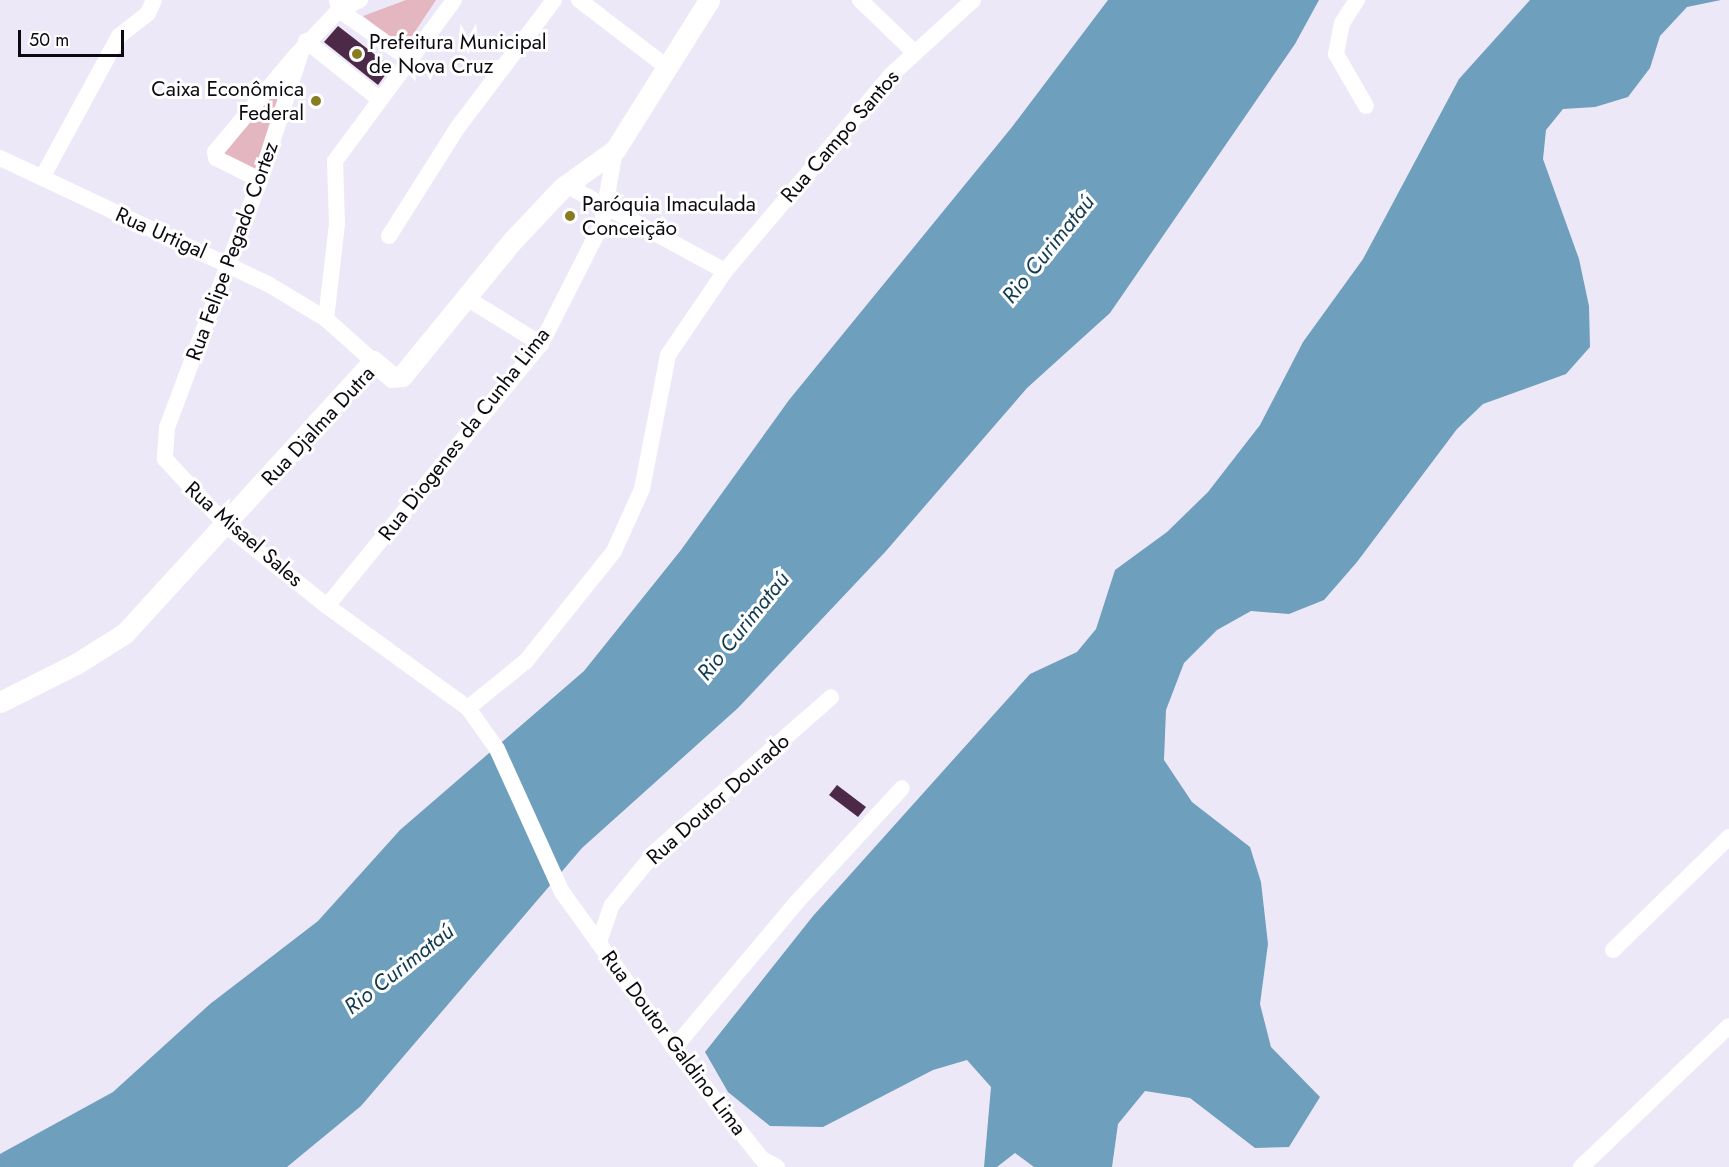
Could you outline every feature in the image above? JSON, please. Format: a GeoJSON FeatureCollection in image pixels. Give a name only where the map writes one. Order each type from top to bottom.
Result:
{"type":"FeatureCollection","features":[{"type":"Feature","properties":{"kind":"main road","name":"Rua Djalma Dutra"},"geometry":{"type":"LineString","coordinates":[[0,702],[112,643],[227,525],[373,361],[392,377],[402,376],[468,299],[513,240],[566,185],[615,150],[709,0]]}},
{"type":"Feature","properties":{"kind":"street","name":"Rua Felipe Pegado Cortez"},"geometry":{"type":"LineString","coordinates":[[165,459],[167,427],[260,180],[304,45],[338,5],[360,0]]}},
{"type":"Feature","properties":{"kind":"street"},"geometry":{"type":"LineString","coordinates":[[326,319],[337,224],[334,167],[378,98],[454,0]]}},
{"type":"Feature","properties":{"kind":"street"},"geometry":{"type":"LineString","coordinates":[[389,236],[458,128],[554,0]]}},
{"type":"Feature","properties":{"kind":"street"},"geometry":{"type":"LineString","coordinates":[[579,0],[667,67]]}},
{"type":"Feature","properties":{"kind":"street"},"geometry":{"type":"LineString","coordinates":[[860,0],[915,52]]}},
{"type":"Feature","properties":{"kind":"street","name":"Rua Campo Santos"},"geometry":{"type":"LineString","coordinates":[[468,708],[526,661],[614,551],[642,489],[668,355],[725,271],[915,52],[973,0]]}},
{"type":"Feature","properties":{"kind":"street"},"geometry":{"type":"LineString","coordinates":[[1357,0],[1342,23],[1336,54],[1366,106]]}},
{"type":"Feature","properties":{"kind":"street"},"geometry":{"type":"LineString","coordinates":[[43,176],[123,30],[152,4]]}},
{"type":"Feature","properties":{"kind":"street"},"geometry":{"type":"LineString","coordinates":[[338,5],[409,59]]}},
{"type":"Feature","properties":{"kind":"street"},"geometry":{"type":"LineString","coordinates":[[260,180],[218,159],[215,152],[236,121],[304,45],[378,98]]}},
{"type":"Feature","properties":{"kind":"street","name":"Rua Diogenes da Cunha Lima"},"geometry":{"type":"LineString","coordinates":[[327,606],[540,344],[590,251],[607,204],[615,150]]}},
{"type":"Feature","properties":{"kind":"street","name":"Rua Urtigal"},"geometry":{"type":"LineString","coordinates":[[0,158],[43,176],[228,264],[326,319],[373,361]]}},
{"type":"Feature","properties":{"kind":"street"},"geometry":{"type":"LineString","coordinates":[[566,185],[607,204],[725,271]]}},
{"type":"Feature","properties":{"kind":"street"},"geometry":{"type":"LineString","coordinates":[[468,299],[540,344]]}},
{"type":"Feature","properties":{"kind":"street","name":"Rua Misael Sales"},"geometry":{"type":"LineString","coordinates":[[165,459],[227,525],[327,606]]}},
{"type":"Feature","properties":{"kind":"street"},"geometry":{"type":"LineString","coordinates":[[327,606],[468,708]]}},
{"type":"Feature","properties":{"kind":"street","name":"Rua Doutor Dourado"},"geometry":{"type":"LineString","coordinates":[[599,942],[612,905],[656,851],[831,697]]}},
{"type":"Feature","properties":{"kind":"street","name":"Rua Doutor Galdino Lima"},"geometry":{"type":"LineString","coordinates":[[468,708],[497,749],[562,892],[674,1048],[769,1164]]}},
{"type":"Feature","properties":{"kind":"street"},"geometry":{"type":"LineString","coordinates":[[674,1048],[796,903],[902,788]]}},
{"type":"Feature","properties":{"kind":"street"},"geometry":{"type":"LineString","coordinates":[[1613,950],[1729,837]]}},
{"type":"Feature","properties":{"kind":"street"},"geometry":{"type":"LineString","coordinates":[[1581,1167],[1729,1026]]}},
{"type":"Feature","properties":{"kind":"shaded area"},"geometry":{"type":"Polygon","coordinates":[[[406,0],[436,0],[404,48],[363,16],[406,0]]]}},
{"type":"Feature","properties":{"kind":"shaded area"},"geometry":{"type":"Polygon","coordinates":[[[293,67],[254,175],[220,154],[293,67]]]}},
{"type":"Feature","properties":{"kind":"water","name":"Rio Curimataú"},"geometry":{"type":"Polygon","coordinates":[[[1108,0],[1319,0],[1295,44],[1110,313],[1027,388],[886,551],[738,708],[582,848],[361,1106],[287,1167],[0,1167],[0,1154],[113,1092],[210,1004],[318,921],[400,830],[584,671],[681,550],[789,400],[1012,127],[1108,0]]]}},
{"type":"Feature","properties":{"kind":"water"},"geometry":{"type":"Polygon","coordinates":[[[1530,0],[1721,0],[1687,7],[1660,36],[1650,68],[1628,97],[1595,107],[1563,109],[1546,130],[1543,159],[1579,259],[1589,306],[1590,347],[1566,374],[1483,404],[1457,429],[1357,562],[1324,600],[1289,614],[1251,611],[1217,630],[1184,663],[1166,710],[1164,760],[1192,802],[1250,847],[1261,882],[1268,944],[1260,1004],[1271,1047],[1320,1097],[1289,1147],[1255,1148],[1190,1098],[1145,1091],[1118,1124],[1112,1167],[1034,1167],[1015,1153],[997,1167],[984,1167],[991,1087],[967,1060],[933,1070],[823,1127],[770,1126],[728,1092],[705,1052],[813,916],[1030,674],[1077,652],[1096,629],[1115,570],[1167,532],[1208,492],[1260,425],[1303,342],[1363,259],[1459,79],[1530,0]]]}},
{"type":"Feature","properties":{"kind":"building","name":"Prefeitura Municipal de Nova Cruz"},"geometry":{"type":"Polygon","coordinates":[[[338,26],[391,67],[378,85],[324,42],[338,26]]]}},
{"type":"Feature","properties":{"kind":"building"},"geometry":{"type":"Polygon","coordinates":[[[837,785],[866,807],[858,817],[829,795],[837,785]]]}},
{"type":"Feature","properties":{"kind":"place","name":"Prefeitura Municipal de Nova Cruz"},"geometry":{"type":"Point","coordinates":[357,54]}},
{"type":"Feature","properties":{"kind":"place","name":"Caixa Econômica Federal"},"geometry":{"type":"Point","coordinates":[316,101]}},
{"type":"Feature","properties":{"kind":"place","name":"Paróquia Imaculada Conceição"},"geometry":{"type":"Point","coordinates":[570,216]}}]}
